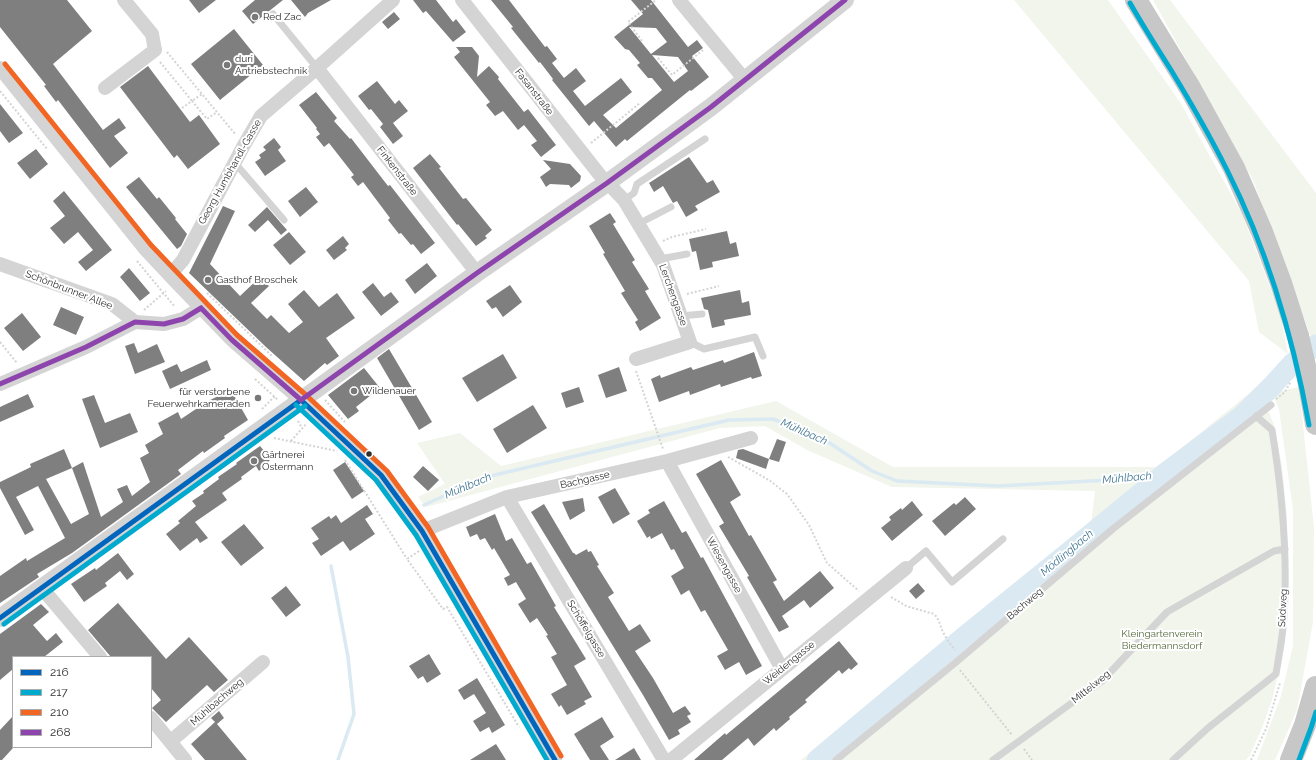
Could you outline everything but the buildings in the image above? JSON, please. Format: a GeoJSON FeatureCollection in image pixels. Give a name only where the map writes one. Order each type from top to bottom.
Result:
{"type":"FeatureCollection","features":[{"type":"Feature","properties":{"kind":"main road"},"geometry":{"type":"LineString","coordinates":[[1136,0],[1190,88],[1234,168],[1262,232],[1281,283],[1298,336],[1316,424]]}},
{"type":"Feature","properties":{"kind":"main road"},"geometry":{"type":"LineString","coordinates":[[1291,760],[1305,725],[1316,687]]}},
{"type":"Feature","properties":{"kind":"street"},"geometry":{"type":"LineString","coordinates":[[106,88],[158,50],[155,50],[152,34],[124,0]]}},
{"type":"Feature","properties":{"kind":"street","name":"Georg Humbhandl-Gasse"},"geometry":{"type":"LineString","coordinates":[[170,275],[183,260],[234,163],[261,116],[393,0]]}},
{"type":"Feature","properties":{"kind":"street","name":"Fasanstraße"},"geometry":{"type":"LineString","coordinates":[[462,0],[607,183]]}},
{"type":"Feature","properties":{"kind":"street"},"geometry":{"type":"LineString","coordinates":[[679,0],[745,80]]}},
{"type":"Feature","properties":{"kind":"street"},"geometry":{"type":"LineString","coordinates":[[0,618],[254,435],[298,408],[476,273],[607,183],[711,107],[845,0]]}},
{"type":"Feature","properties":{"kind":"street"},"geometry":{"type":"LineString","coordinates":[[0,68],[146,250],[298,408],[381,475],[422,531],[555,760]]}},
{"type":"Feature","properties":{"kind":"street","name":"Finkenstraße"},"geometry":{"type":"LineString","coordinates":[[317,68],[476,273]]}},
{"type":"Feature","properties":{"kind":"street","name":"Lerchengasse"},"geometry":{"type":"LineString","coordinates":[[607,183],[624,200],[660,259],[690,342]]}},
{"type":"Feature","properties":{"kind":"street","name":"Schönbrunner Allee"},"geometry":{"type":"LineString","coordinates":[[0,264],[112,304],[135,322]]}},
{"type":"Feature","properties":{"kind":"street"},"geometry":{"type":"LineString","coordinates":[[0,384],[86,347],[135,322],[164,324],[183,318],[202,308]]}},
{"type":"Feature","properties":{"kind":"street"},"geometry":{"type":"LineString","coordinates":[[636,359],[690,342]]}},
{"type":"Feature","properties":{"kind":"street","name":"Bachgasse"},"geometry":{"type":"LineString","coordinates":[[422,531],[507,497],[667,461],[751,438]]}},
{"type":"Feature","properties":{"kind":"street","name":"Wiesengasse"},"geometry":{"type":"LineString","coordinates":[[667,461],[782,669]]}},
{"type":"Feature","properties":{"kind":"street","name":"Schöffelgasse"},"geometry":{"type":"LineString","coordinates":[[507,497],[664,760]]}},
{"type":"Feature","properties":{"kind":"street","name":"Weidengasse"},"geometry":{"type":"LineString","coordinates":[[671,760],[906,568]]}},
{"type":"Feature","properties":{"kind":"street"},"geometry":{"type":"LineString","coordinates":[[41,588],[99,656]]}},
{"type":"Feature","properties":{"kind":"street","name":"Mühlbachweg"},"geometry":{"type":"LineString","coordinates":[[171,741],[263,662]]}},
{"type":"Feature","properties":{"kind":"street"},"geometry":{"type":"LineString","coordinates":[[152,719],[185,760]]}},
{"type":"Feature","properties":{"kind":"lane"},"geometry":{"type":"LineString","coordinates":[[273,14],[317,68]]}},
{"type":"Feature","properties":{"kind":"lane"},"geometry":{"type":"LineString","coordinates":[[624,200],[634,193],[637,184],[705,139]]}},
{"type":"Feature","properties":{"kind":"lane"},"geometry":{"type":"LineString","coordinates":[[234,163],[284,220]]}},
{"type":"Feature","properties":{"kind":"lane"},"geometry":{"type":"LineString","coordinates":[[638,224],[671,207]]}},
{"type":"Feature","properties":{"kind":"lane"},"geometry":{"type":"LineString","coordinates":[[660,259],[687,254]]}},
{"type":"Feature","properties":{"kind":"lane"},"geometry":{"type":"LineString","coordinates":[[681,316],[702,314]]}},
{"type":"Feature","properties":{"kind":"lane"},"geometry":{"type":"LineString","coordinates":[[690,342],[704,349],[755,337],[763,356]]}},
{"type":"Feature","properties":{"kind":"lane","name":"Bachweg"},"geometry":{"type":"LineString","coordinates":[[836,760],[955,663],[1114,528],[1271,404]]}},
{"type":"Feature","properties":{"kind":"lane","name":"Südweg"},"geometry":{"type":"LineString","coordinates":[[1173,760],[1208,728],[1276,674],[1284,616],[1285,549],[1280,478],[1272,430],[1256,416]]}},
{"type":"Feature","properties":{"kind":"lane"},"geometry":{"type":"LineString","coordinates":[[906,568],[926,551],[952,582],[1003,539]]}},
{"type":"Feature","properties":{"kind":"lane","name":"Mittelweg"},"geometry":{"type":"LineString","coordinates":[[993,760],[1102,681],[1167,612],[1274,551],[1285,549]]}},
{"type":"Feature","properties":{"kind":"path"},"geometry":{"type":"LineString","coordinates":[[642,41],[628,22],[656,0]]}},
{"type":"Feature","properties":{"kind":"path"},"geometry":{"type":"LineString","coordinates":[[658,58],[672,75],[713,41]]}},
{"type":"Feature","properties":{"kind":"path"},"geometry":{"type":"LineString","coordinates":[[158,50],[202,94],[244,145]]}},
{"type":"Feature","properties":{"kind":"path"},"geometry":{"type":"LineString","coordinates":[[158,50],[192,101],[207,119],[217,112]]}},
{"type":"Feature","properties":{"kind":"path"},"geometry":{"type":"LineString","coordinates":[[182,108],[202,94]]}},
{"type":"Feature","properties":{"kind":"path"},"geometry":{"type":"LineString","coordinates":[[581,151],[640,103]]}},
{"type":"Feature","properties":{"kind":"path"},"geometry":{"type":"LineString","coordinates":[[652,246],[672,237],[706,229]]}},
{"type":"Feature","properties":{"kind":"path"},"geometry":{"type":"LineString","coordinates":[[674,296],[719,286]]}},
{"type":"Feature","properties":{"kind":"path"},"geometry":{"type":"LineString","coordinates":[[0,342],[25,373]]}},
{"type":"Feature","properties":{"kind":"path"},"geometry":{"type":"LineString","coordinates":[[636,359],[636,371],[662,446]]}},
{"type":"Feature","properties":{"kind":"path"},"geometry":{"type":"LineString","coordinates":[[298,408],[302,428]]}},
{"type":"Feature","properties":{"kind":"path"},"geometry":{"type":"LineString","coordinates":[[254,435],[340,452]]}},
{"type":"Feature","properties":{"kind":"path"},"geometry":{"type":"LineString","coordinates":[[714,448],[769,480],[787,494],[809,525],[827,562],[854,587],[875,593],[906,606],[934,614],[941,624],[946,639],[956,650]]}},
{"type":"Feature","properties":{"kind":"path"},"geometry":{"type":"LineString","coordinates":[[344,459],[407,559],[443,609],[447,607],[519,727]]}},
{"type":"Feature","properties":{"kind":"path"},"geometry":{"type":"LineString","coordinates":[[407,559],[420,550]]}},
{"type":"Feature","properties":{"kind":"path"},"geometry":{"type":"LineString","coordinates":[[955,663],[1032,760]]}},
{"type":"Feature","properties":{"kind":"green space"},"geometry":{"type":"Polygon","coordinates":[[[1014,0],[1108,0],[1180,102],[1242,214],[1280,313],[1288,354],[1259,332],[1249,281],[1014,0]]]}},
{"type":"Feature","properties":{"kind":"green space"},"geometry":{"type":"Polygon","coordinates":[[[1153,0],[1170,0],[1316,193],[1316,351],[1253,180],[1153,0]]]}},
{"type":"Feature","properties":{"kind":"green space","name":"Kleingartenverein Biedermannsdorf"},"geometry":{"type":"Polygon","coordinates":[[[1262,383],[1263,402],[1267,407],[1274,425],[1282,466],[1287,516],[1287,611],[1285,644],[1272,700],[1262,728],[1250,755],[1246,760],[801,760],[1091,525],[1095,491],[892,487],[807,450],[765,426],[720,428],[426,507],[418,497],[445,484],[417,443],[460,433],[501,466],[776,401],[893,467],[1158,467],[1262,383]]]}},
{"type":"Feature","properties":{"kind":"green space"},"geometry":{"type":"Polygon","coordinates":[[[1299,387],[1314,528],[1313,622],[1297,710],[1275,760],[1257,760],[1281,696],[1293,646],[1293,510],[1279,409],[1272,393],[1299,387]]]}},
{"type":"Feature","properties":{"kind":"waterway","name":"Mödlingbach"},"geometry":{"type":"LineString","coordinates":[[817,760],[964,637],[1163,475],[1242,416],[1292,364],[1316,345]]}},
{"type":"Feature","properties":{"kind":"waterway","name":"Mühlbach"},"geometry":{"type":"LineString","coordinates":[[424,505],[486,477],[729,420],[773,419],[822,438],[872,471],[897,481],[998,486],[1146,478],[1163,475]]}},
{"type":"Feature","properties":{"kind":"waterway","name":"Mühlbach"},"geometry":{"type":"LineString","coordinates":[[331,566],[348,657],[354,714],[338,760]]}},
{"type":"Feature","properties":{"kind":"transit line","name":"268"},"geometry":{"type":"LineString","coordinates":[[301,400],[477,273],[607,183],[711,107],[845,0]]}},
{"type":"Feature","properties":{"kind":"transit line","name":"217"},"geometry":{"type":"LineString","coordinates":[[1130,3],[1207,132],[1242,201],[1267,263],[1287,327],[1303,392],[1309,425]]}},
{"type":"Feature","properties":{"kind":"transit line","name":"210"},"geometry":{"type":"LineString","coordinates":[[5,64],[151,245],[237,335],[306,395],[387,471],[428,527],[561,756]]}},
{"type":"Feature","properties":{"kind":"transit line","name":"268"},"geometry":{"type":"LineString","coordinates":[[201,308],[232,340],[301,400]]}},
{"type":"Feature","properties":{"kind":"transit line","name":"268"},"geometry":{"type":"LineString","coordinates":[[0,384],[86,347],[135,322],[164,324],[183,319],[201,308]]}},
{"type":"Feature","properties":{"kind":"transit line","name":"216"},"geometry":{"type":"LineString","coordinates":[[301,400],[381,475],[422,531],[555,760]]}},
{"type":"Feature","properties":{"kind":"transit line","name":"216"},"geometry":{"type":"LineString","coordinates":[[0,618],[301,400]]}},
{"type":"Feature","properties":{"kind":"transit line","name":"217"},"geometry":{"type":"LineString","coordinates":[[296,405],[376,480],[416,535],[547,760]]}},
{"type":"Feature","properties":{"kind":"transit line","name":"217"},"geometry":{"type":"LineString","coordinates":[[4,624],[305,406]]}},
{"type":"Feature","properties":{"kind":"transit line","name":"217"},"geometry":{"type":"LineString","coordinates":[[1299,760],[1316,712]]}},
{"type":"Feature","properties":{"kind":"place","name":"Red Zac"},"geometry":{"type":"Point","coordinates":[255,17]}},
{"type":"Feature","properties":{"kind":"place","name":"duri Antriebstechnik"},"geometry":{"type":"Point","coordinates":[227,65]}},
{"type":"Feature","properties":{"kind":"place","name":"Gasthof Broschek"},"geometry":{"type":"Point","coordinates":[208,280]}},
{"type":"Feature","properties":{"kind":"place","name":"Wildenauer"},"geometry":{"type":"Point","coordinates":[354,391]}},
{"type":"Feature","properties":{"kind":"place","name":"für verstorbene Feuerwehrkameraden"},"geometry":{"type":"Point","coordinates":[258,398]}},
{"type":"Feature","properties":{"kind":"place","name":"Gärtnerei Ostermann"},"geometry":{"type":"Point","coordinates":[254,461]}}]}
